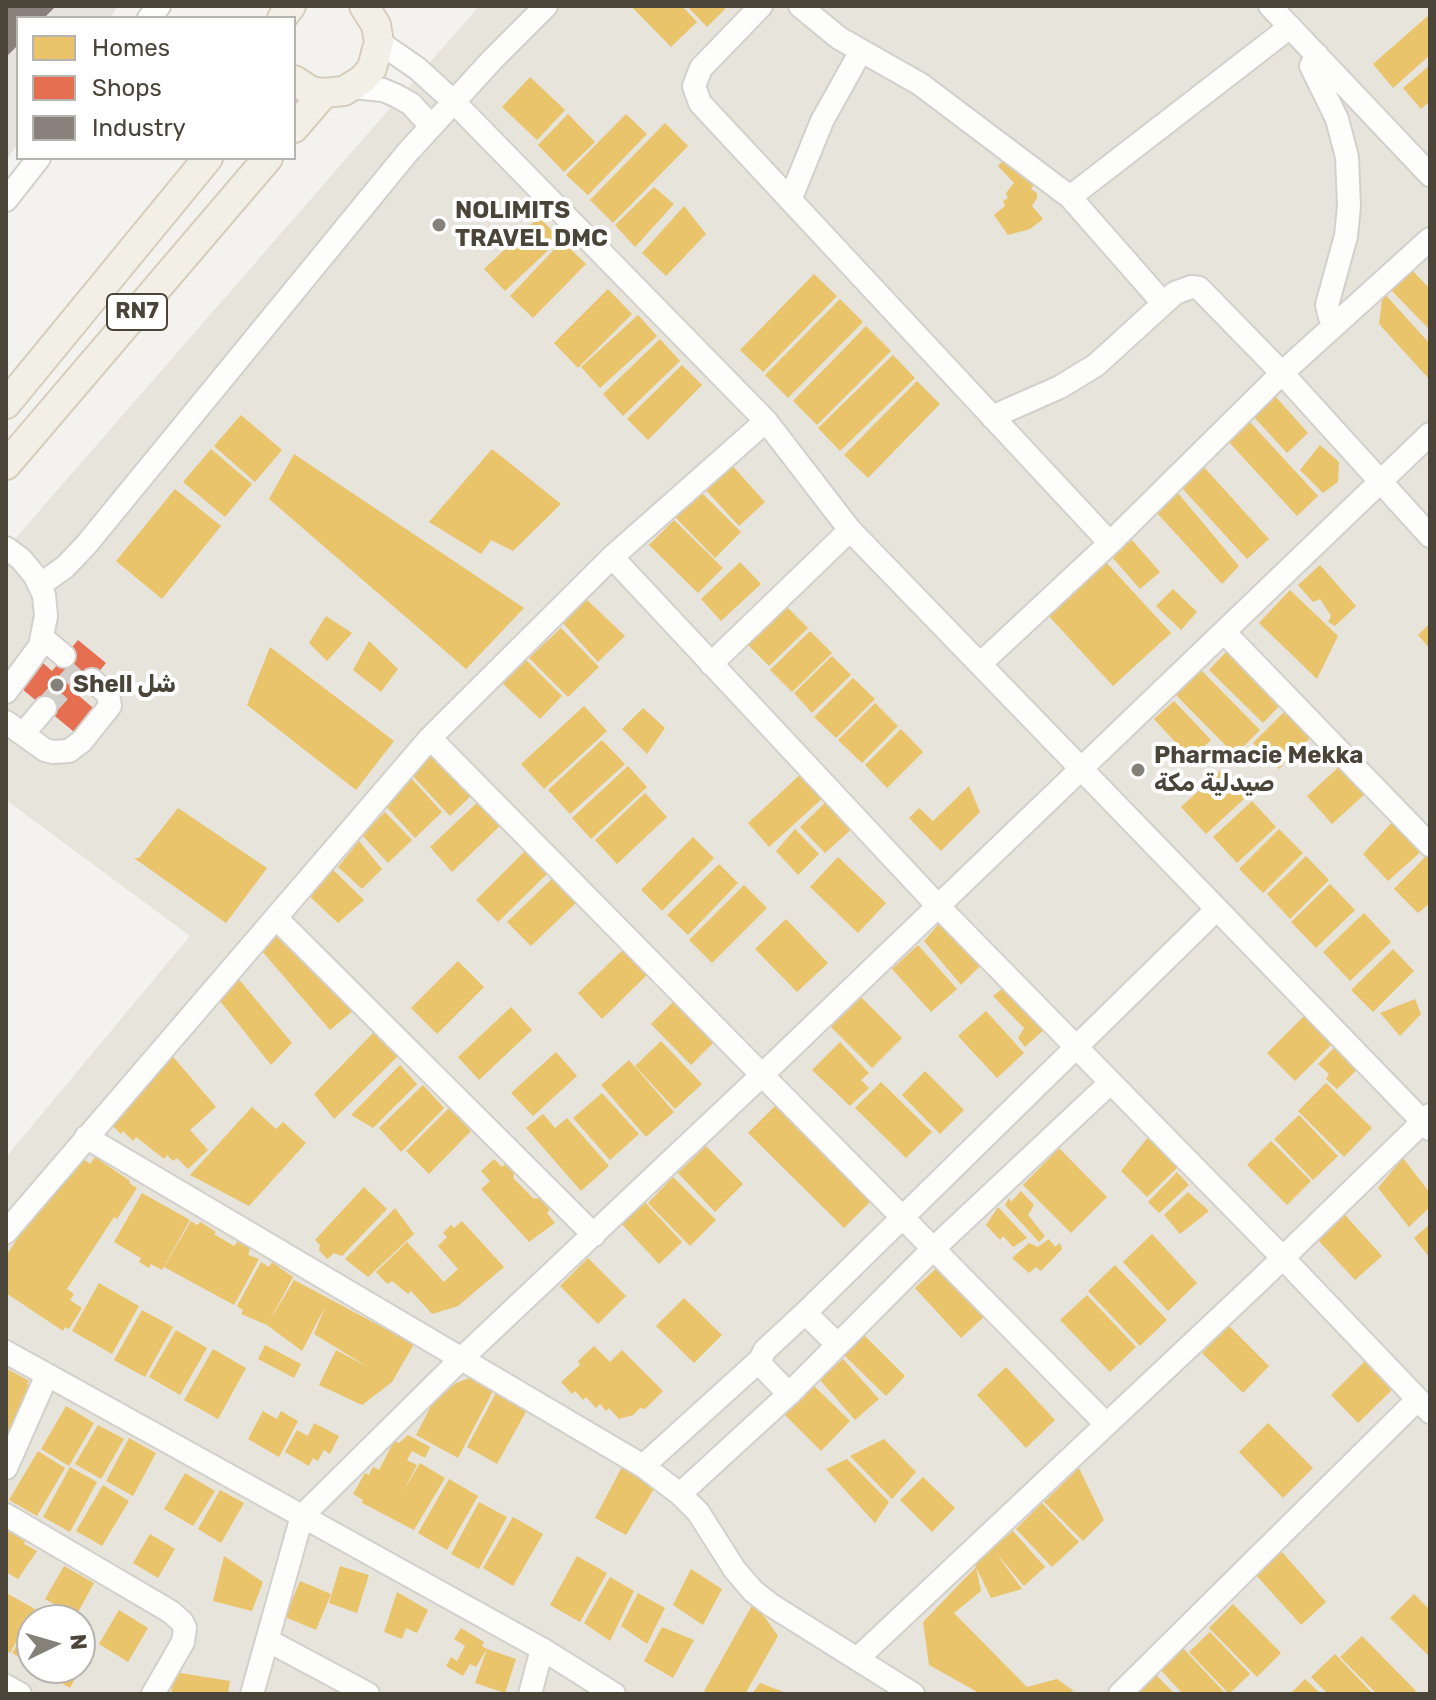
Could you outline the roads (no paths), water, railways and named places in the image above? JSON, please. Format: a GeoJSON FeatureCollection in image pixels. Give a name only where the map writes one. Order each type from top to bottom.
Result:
{"type":"FeatureCollection","features":[{"type":"Feature","properties":{"kind":"main road"},"geometry":{"type":"LineString","coordinates":[[296,81],[311,91],[324,93],[353,87],[372,68],[378,20]]}},
{"type":"Feature","properties":{"kind":"main road"},"geometry":{"type":"LineString","coordinates":[[296,126],[324,93]]}},
{"type":"Feature","properties":{"kind":"main road","name":"RN7"},"geometry":{"type":"LineString","coordinates":[[6,404],[206,160]]}},
{"type":"Feature","properties":{"kind":"main road","name":"RN7"},"geometry":{"type":"LineString","coordinates":[[6,465],[266,160]]}},
{"type":"Feature","properties":{"kind":"street"},"geometry":{"type":"LineString","coordinates":[[40,585],[65,567],[86,545],[431,126],[546,6]]}},
{"type":"Feature","properties":{"kind":"street"},"geometry":{"type":"LineString","coordinates":[[761,6],[701,68],[694,86],[695,95],[1110,543]]}},
{"type":"Feature","properties":{"kind":"street"},"geometry":{"type":"LineString","coordinates":[[800,6],[839,38],[920,84],[1070,197],[1163,303]]}},
{"type":"Feature","properties":{"kind":"street"},"geometry":{"type":"LineString","coordinates":[[1270,6],[1430,175]]}},
{"type":"Feature","properties":{"kind":"street"},"geometry":{"type":"LineString","coordinates":[[378,20],[418,69],[766,421],[850,530],[1428,1122],[857,1659]]}},
{"type":"Feature","properties":{"kind":"street"},"geometry":{"type":"LineString","coordinates":[[1070,197],[1290,27]]}},
{"type":"Feature","properties":{"kind":"street"},"geometry":{"type":"LineString","coordinates":[[790,200],[822,121],[861,51]]}},
{"type":"Feature","properties":{"kind":"street"},"geometry":{"type":"LineString","coordinates":[[1317,55],[1311,66],[1337,119],[1347,157],[1349,206],[1346,236],[1327,305],[1330,317],[1336,324]]}},
{"type":"Feature","properties":{"kind":"street"},"geometry":{"type":"LineString","coordinates":[[353,87],[383,90],[397,96],[411,104],[431,126]]}},
{"type":"Feature","properties":{"kind":"street"},"geometry":{"type":"LineString","coordinates":[[6,200],[37,160]]}},
{"type":"Feature","properties":{"kind":"street"},"geometry":{"type":"LineString","coordinates":[[980,664],[1110,543],[1282,373],[1430,239]]}},
{"type":"Feature","properties":{"kind":"street"},"geometry":{"type":"LineString","coordinates":[[992,417],[1060,387],[1096,365],[1182,288],[1199,288],[1282,373],[1430,536]]}},
{"type":"Feature","properties":{"kind":"street"},"geometry":{"type":"LineString","coordinates":[[6,1232],[430,738],[612,557],[766,421]]}},
{"type":"Feature","properties":{"kind":"street"},"geometry":{"type":"LineString","coordinates":[[252,1694],[302,1516],[460,1360],[761,1076],[1430,434]]}},
{"type":"Feature","properties":{"kind":"street"},"geometry":{"type":"LineString","coordinates":[[711,664],[850,530]]}},
{"type":"Feature","properties":{"kind":"street"},"geometry":{"type":"LineString","coordinates":[[6,548],[28,567],[40,585],[46,606],[43,638],[31,660],[6,692]]}},
{"type":"Feature","properties":{"kind":"street"},"geometry":{"type":"LineString","coordinates":[[612,557],[938,906],[1424,1406],[1120,1694]]}},
{"type":"Feature","properties":{"kind":"street"},"geometry":{"type":"LineString","coordinates":[[1225,633],[1430,845]]}},
{"type":"Feature","properties":{"kind":"street"},"geometry":{"type":"LineString","coordinates":[[43,638],[64,656]]}},
{"type":"Feature","properties":{"kind":"street"},"geometry":{"type":"LineString","coordinates":[[45,708],[14,728],[53,752],[61,753],[77,747],[110,706],[108,694],[92,680]]}},
{"type":"Feature","properties":{"kind":"street"},"geometry":{"type":"LineString","coordinates":[[430,738],[1106,1424]]}},
{"type":"Feature","properties":{"kind":"street"},"geometry":{"type":"LineString","coordinates":[[643,1466],[760,1360],[765,1350],[1217,909]]}},
{"type":"Feature","properties":{"kind":"street"},"geometry":{"type":"LineString","coordinates":[[276,918],[594,1235]]}},
{"type":"Feature","properties":{"kind":"street"},"geometry":{"type":"LineString","coordinates":[[680,1494],[789,1394],[934,1248],[1110,1083]]}},
{"type":"Feature","properties":{"kind":"street"},"geometry":{"type":"LineString","coordinates":[[86,1137],[643,1466],[698,1512],[735,1570],[753,1591],[913,1694]]}},
{"type":"Feature","properties":{"kind":"street"},"geometry":{"type":"LineString","coordinates":[[805,1313],[837,1344]]}},
{"type":"Feature","properties":{"kind":"street"},"geometry":{"type":"LineString","coordinates":[[6,1352],[542,1649],[614,1694]]}},
{"type":"Feature","properties":{"kind":"street"},"geometry":{"type":"LineString","coordinates":[[760,1360],[789,1394]]}},
{"type":"Feature","properties":{"kind":"street"},"geometry":{"type":"LineString","coordinates":[[6,1468],[47,1375]]}},
{"type":"Feature","properties":{"kind":"street"},"geometry":{"type":"LineString","coordinates":[[6,1515],[171,1612],[182,1622],[185,1628],[183,1642],[153,1694]]}},
{"type":"Feature","properties":{"kind":"street"},"geometry":{"type":"LineString","coordinates":[[267,1640],[368,1694]]}},
{"type":"Feature","properties":{"kind":"street"},"geometry":{"type":"LineString","coordinates":[[530,1694],[542,1649]]}},
{"type":"Feature","properties":{"kind":"street"},"geometry":{"type":"LineString","coordinates":[[6,1686],[20,1694]]}},
{"type":"Feature","properties":{"kind":"tunnel"},"geometry":{"type":"LineString","coordinates":[[45,708],[80,669]]}},
{"type":"Feature","properties":{"kind":"place","name":"NOLIMITS TRAVEL DMC"},"geometry":{"type":"Point","coordinates":[439,225]}},
{"type":"Feature","properties":{"kind":"place","name":"Shell شل"},"geometry":{"type":"Point","coordinates":[57,685]}},
{"type":"Feature","properties":{"kind":"place","name":"Pharmacie Mekka صيدلية مكة"},"geometry":{"type":"Point","coordinates":[1138,770]}}]}
